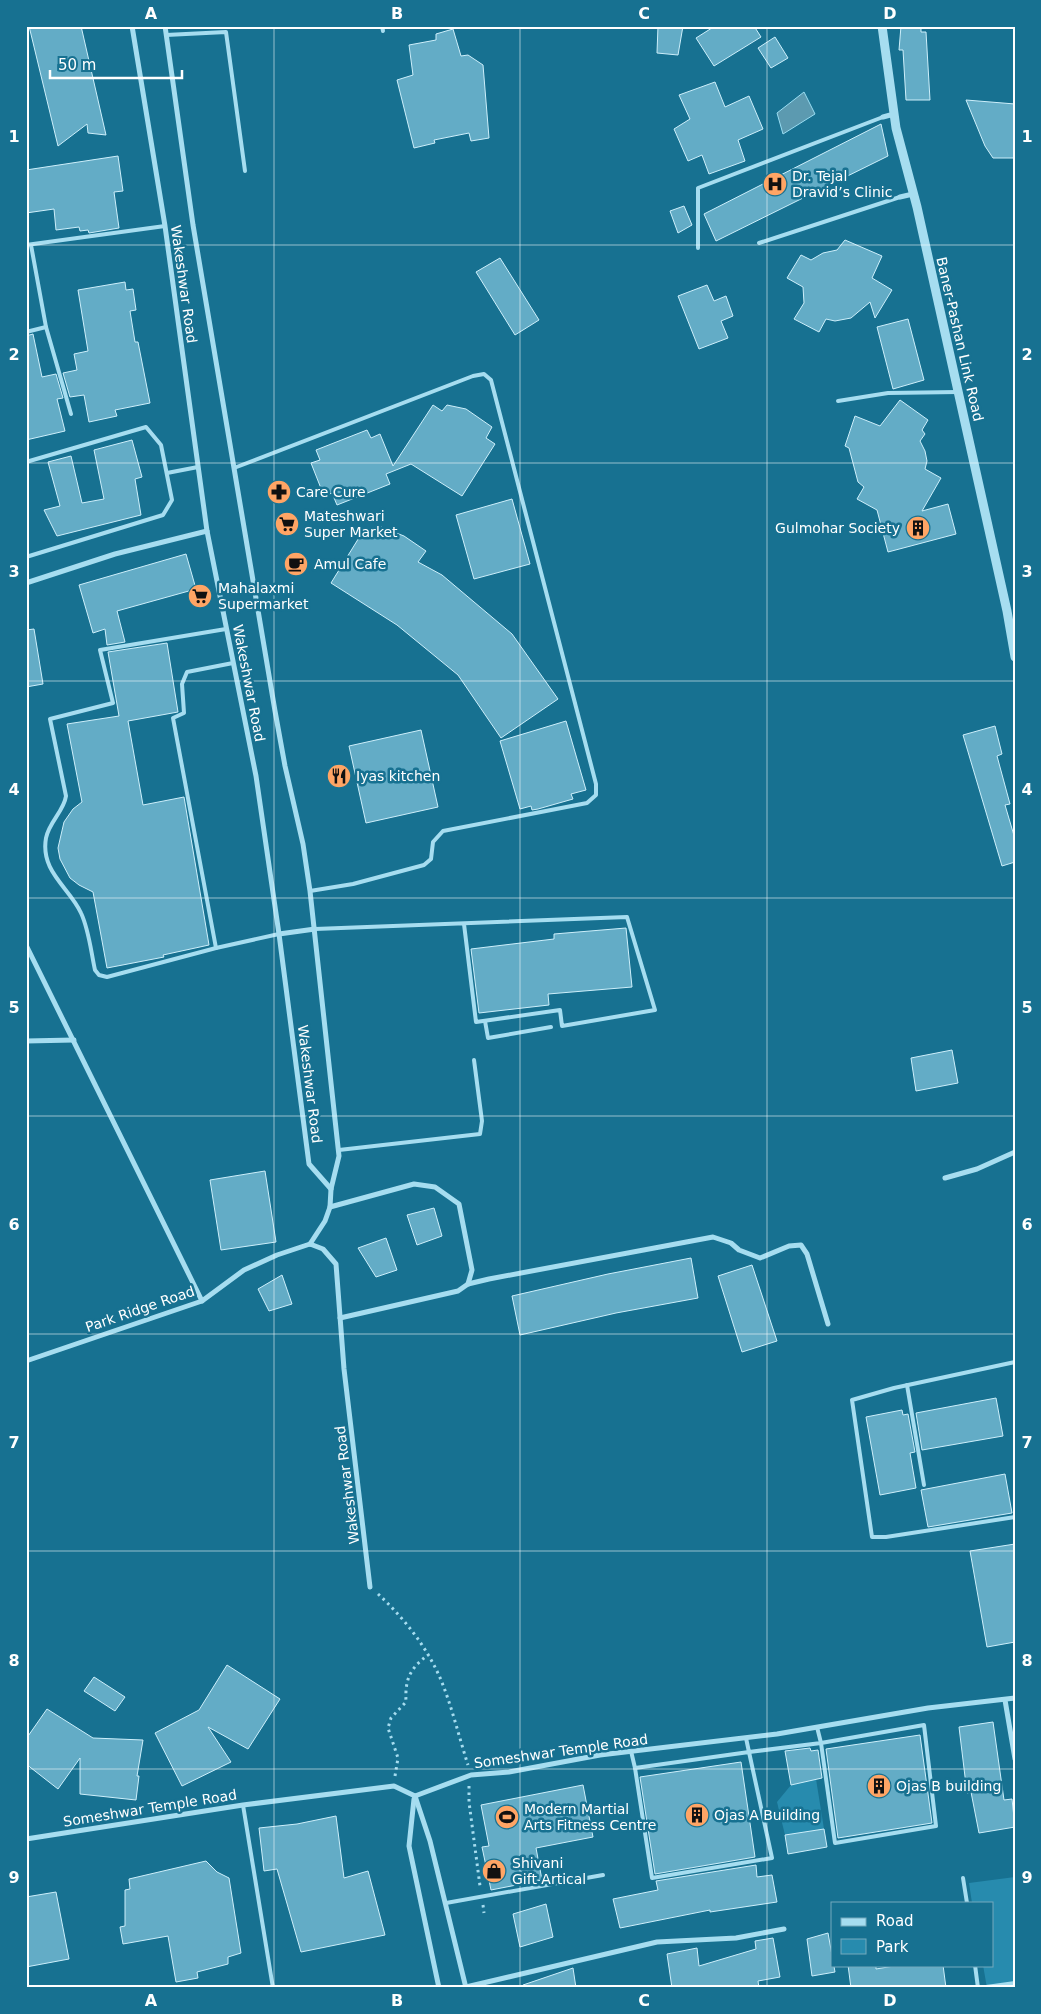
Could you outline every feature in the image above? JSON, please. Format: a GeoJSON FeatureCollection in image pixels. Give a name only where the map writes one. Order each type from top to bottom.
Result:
{"type":"FeatureCollection","features":[{"type":"Feature","properties":{"kind":"street","name":"Wakeshwar Road"},"geometry":{"type":"LineString","coordinates":[[132,26],[165,226],[207,531],[256,776],[309,1164],[331,1189]]}},
{"type":"Feature","properties":{"kind":"street","name":"Wakeshwar Road"},"geometry":{"type":"LineString","coordinates":[[165,26],[194,224],[234,468],[285,766],[303,844],[315,929],[339,1156],[331,1189],[330,1206],[325,1221],[310,1244],[323,1249],[336,1264],[344,1370],[370,1587]]}},
{"type":"Feature","properties":{"kind":"street","name":"Baner-Pashan Link Road"},"geometry":{"type":"LineString","coordinates":[[882,26],[896,128],[913,194],[1008,611],[1015,657]]}},
{"type":"Feature","properties":{"kind":"street"},"geometry":{"type":"LineString","coordinates":[[883,117],[894,114]]}},
{"type":"Feature","properties":{"kind":"street"},"geometry":{"type":"LineString","coordinates":[[900,197],[913,194]]}},
{"type":"Feature","properties":{"kind":"street"},"geometry":{"type":"LineString","coordinates":[[26,583],[115,554],[207,531]]}},
{"type":"Feature","properties":{"kind":"street"},"geometry":{"type":"LineString","coordinates":[[279,934],[315,929]]}},
{"type":"Feature","properties":{"kind":"street"},"geometry":{"type":"LineString","coordinates":[[26,945],[202,1301]]}},
{"type":"Feature","properties":{"kind":"street"},"geometry":{"type":"LineString","coordinates":[[26,1041],[74,1040]]}},
{"type":"Feature","properties":{"kind":"street"},"geometry":{"type":"LineString","coordinates":[[945,1178],[977,1169],[1015,1152]]}},
{"type":"Feature","properties":{"kind":"street"},"geometry":{"type":"LineString","coordinates":[[330,1206],[414,1184],[435,1187],[459,1204],[472,1270],[468,1284]]}},
{"type":"Feature","properties":{"kind":"street"},"geometry":{"type":"LineString","coordinates":[[340,1318],[458,1291],[468,1284],[713,1237],[731,1243],[739,1250],[760,1258],[789,1246],[801,1245],[807,1254],[828,1324]]}},
{"type":"Feature","properties":{"kind":"street","name":"Park Ridge Road"},"geometry":{"type":"LineString","coordinates":[[26,1361],[202,1301],[244,1270],[277,1255],[310,1244]]}},
{"type":"Feature","properties":{"kind":"street","name":"Someshwar Temple Road"},"geometry":{"type":"LineString","coordinates":[[414,1796],[471,1775],[509,1772],[600,1755],[746,1738],[928,1708],[1015,1698]]}},
{"type":"Feature","properties":{"kind":"street"},"geometry":{"type":"LineString","coordinates":[[1005,1700],[1015,1759]]}},
{"type":"Feature","properties":{"kind":"street"},"geometry":{"type":"LineString","coordinates":[[394,1786],[414,1796],[430,1841],[466,1987],[657,1942],[736,1938],[784,1929]]}},
{"type":"Feature","properties":{"kind":"street","name":"Someshwar Temple Road"},"geometry":{"type":"LineString","coordinates":[[26,1840],[243,1805],[394,1786]]}},
{"type":"Feature","properties":{"kind":"street"},"geometry":{"type":"LineString","coordinates":[[414,1796],[409,1846],[440,1988]]}},
{"type":"Feature","properties":{"kind":"lane"},"geometry":{"type":"LineString","coordinates":[[226,26],[245,171]]}},
{"type":"Feature","properties":{"kind":"lane"},"geometry":{"type":"LineString","coordinates":[[166,35],[226,32]]}},
{"type":"Feature","properties":{"kind":"lane"},"geometry":{"type":"LineString","coordinates":[[698,248],[698,188],[883,117]]}},
{"type":"Feature","properties":{"kind":"lane"},"geometry":{"type":"LineString","coordinates":[[759,243],[900,197]]}},
{"type":"Feature","properties":{"kind":"lane"},"geometry":{"type":"LineString","coordinates":[[71,414],[46,327],[29,245],[165,226]]}},
{"type":"Feature","properties":{"kind":"lane"},"geometry":{"type":"LineString","coordinates":[[26,332],[46,327]]}},
{"type":"Feature","properties":{"kind":"lane"},"geometry":{"type":"LineString","coordinates":[[234,468],[473,376],[484,374],[491,380],[596,784],[596,795],[587,803],[443,831],[433,842],[431,858],[424,866],[353,884],[310,891]]}},
{"type":"Feature","properties":{"kind":"lane"},"geometry":{"type":"LineString","coordinates":[[838,401],[888,393],[958,392]]}},
{"type":"Feature","properties":{"kind":"lane"},"geometry":{"type":"LineString","coordinates":[[26,462],[146,427],[161,445],[172,500],[163,515],[26,558]]}},
{"type":"Feature","properties":{"kind":"lane"},"geometry":{"type":"LineString","coordinates":[[167,473],[198,467]]}},
{"type":"Feature","properties":{"kind":"lane"},"geometry":{"type":"LineString","coordinates":[[226,629],[100,650],[113,703],[50,719],[66,796],[65,803],[46,838],[48,862],[56,878],[81,913],[95,970],[99,975],[107,977],[216,948],[279,934]]}},
{"type":"Feature","properties":{"kind":"lane"},"geometry":{"type":"LineString","coordinates":[[216,948],[173,718],[184,713],[182,684],[187,672],[233,663]]}},
{"type":"Feature","properties":{"kind":"lane"},"geometry":{"type":"LineString","coordinates":[[315,929],[627,917],[655,1010],[562,1026],[560,1010],[476,1022],[464,924]]}},
{"type":"Feature","properties":{"kind":"lane"},"geometry":{"type":"LineString","coordinates":[[485,1021],[488,1038],[551,1027]]}},
{"type":"Feature","properties":{"kind":"lane"},"geometry":{"type":"LineString","coordinates":[[339,1150],[480,1134],[482,1121],[474,1060]]}},
{"type":"Feature","properties":{"kind":"lane"},"geometry":{"type":"LineString","coordinates":[[1015,1362],[907,1385],[852,1400],[872,1537],[886,1537],[1015,1517]]}},
{"type":"Feature","properties":{"kind":"lane"},"geometry":{"type":"LineString","coordinates":[[907,1385],[924,1485]]}},
{"type":"Feature","properties":{"kind":"lane"},"geometry":{"type":"LineString","coordinates":[[634,1768],[820,1743],[924,1725],[936,1826],[836,1843],[820,1743],[817,1727]]}},
{"type":"Feature","properties":{"kind":"lane"},"geometry":{"type":"LineString","coordinates":[[631,1751],[652,1878],[772,1858],[746,1738]]}},
{"type":"Feature","properties":{"kind":"lane"},"geometry":{"type":"LineString","coordinates":[[243,1805],[273,1988]]}},
{"type":"Feature","properties":{"kind":"lane"},"geometry":{"type":"LineString","coordinates":[[446,1903],[603,1876]]}},
{"type":"Feature","properties":{"kind":"lane"},"geometry":{"type":"LineString","coordinates":[[963,1878],[967,1902]]}},
{"type":"Feature","properties":{"kind":"lane"},"geometry":{"type":"LineString","coordinates":[[975,1966],[978,1988],[1015,1983]]}},
{"type":"Feature","properties":{"kind":"path"},"geometry":{"type":"LineString","coordinates":[[370,1587],[406,1623],[428,1655],[441,1680],[471,1775]]}},
{"type":"Feature","properties":{"kind":"path"},"geometry":{"type":"LineString","coordinates":[[394,1786],[398,1758],[388,1728],[390,1718],[406,1702],[405,1686],[409,1676],[417,1663],[428,1655]]}},
{"type":"Feature","properties":{"kind":"green space"},"geometry":{"type":"Polygon","coordinates":[[[816,1779],[824,1829],[785,1835],[777,1802],[791,1785],[816,1779]]]}},
{"type":"Feature","properties":{"kind":"green space"},"geometry":{"type":"Polygon","coordinates":[[[1015,1877],[1015,1986],[987,1988],[983,1966],[994,1966],[994,1902],[972,1902],[969,1883],[1015,1877]]]}},
{"type":"Feature","properties":{"kind":"shaded area"},"geometry":{"type":"Polygon","coordinates":[[[804,92],[815,114],[783,134],[777,113],[804,92]]]}},
{"type":"Feature","properties":{"kind":"building"},"geometry":{"type":"Polygon","coordinates":[[[29,26],[81,26],[106,135],[88,133],[87,124],[58,146],[29,26]]]}},
{"type":"Feature","properties":{"kind":"building"},"geometry":{"type":"Polygon","coordinates":[[[658,26],[683,26],[678,55],[657,53],[658,26]]]}},
{"type":"Feature","properties":{"kind":"building"},"geometry":{"type":"Polygon","coordinates":[[[715,26],[754,26],[761,37],[714,66],[696,38],[715,26]]]}},
{"type":"Feature","properties":{"kind":"building"},"geometry":{"type":"Polygon","coordinates":[[[901,26],[921,26],[921,32],[926,32],[930,100],[906,100],[903,50],[899,50],[901,26]]]}},
{"type":"Feature","properties":{"kind":"building"},"geometry":{"type":"Polygon","coordinates":[[[453,29],[461,56],[468,55],[483,65],[489,138],[471,141],[469,133],[434,140],[435,143],[414,148],[397,80],[413,75],[409,45],[436,40],[436,34],[453,29]]]}},
{"type":"Feature","properties":{"kind":"building"},"geometry":{"type":"Polygon","coordinates":[[[775,37],[788,58],[771,68],[758,48],[775,37]]]}},
{"type":"Feature","properties":{"kind":"building"},"geometry":{"type":"Polygon","coordinates":[[[715,82],[725,107],[749,96],[763,129],[738,140],[745,161],[709,174],[702,155],[688,161],[674,129],[690,119],[679,95],[715,82]]]}},
{"type":"Feature","properties":{"kind":"building"},"geometry":{"type":"Polygon","coordinates":[[[966,100],[1015,104],[1015,158],[993,158],[985,146],[966,100]]]}},
{"type":"Feature","properties":{"kind":"building"},"geometry":{"type":"Polygon","coordinates":[[[881,124],[888,156],[716,241],[704,214],[881,124]]]}},
{"type":"Feature","properties":{"kind":"building"},"geometry":{"type":"Polygon","coordinates":[[[118,156],[123,191],[114,192],[119,228],[89,233],[88,230],[80,231],[79,227],[56,230],[54,209],[26,213],[26,170],[118,156]]]}},
{"type":"Feature","properties":{"kind":"building"},"geometry":{"type":"Polygon","coordinates":[[[684,206],[692,225],[678,233],[670,211],[684,206]]]}},
{"type":"Feature","properties":{"kind":"building"},"geometry":{"type":"Polygon","coordinates":[[[845,240],[882,256],[872,278],[892,290],[875,318],[870,302],[851,318],[835,321],[826,319],[819,332],[794,319],[804,303],[803,287],[787,278],[801,255],[811,260],[823,253],[837,250],[845,240]]]}},
{"type":"Feature","properties":{"kind":"building"},"geometry":{"type":"Polygon","coordinates":[[[500,258],[539,320],[515,335],[476,272],[500,258]]]}},
{"type":"Feature","properties":{"kind":"building"},"geometry":{"type":"Polygon","coordinates":[[[125,282],[126,290],[133,289],[136,310],[130,311],[135,342],[138,342],[150,403],[115,410],[117,416],[89,422],[84,395],[70,397],[63,373],[77,370],[74,354],[88,351],[78,290],[125,282]]]}},
{"type":"Feature","properties":{"kind":"building"},"geometry":{"type":"Polygon","coordinates":[[[707,285],[714,301],[726,296],[733,316],[721,321],[728,338],[699,349],[678,296],[707,285]]]}},
{"type":"Feature","properties":{"kind":"building"},"geometry":{"type":"Polygon","coordinates":[[[908,319],[924,380],[893,389],[877,327],[908,319]]]}},
{"type":"Feature","properties":{"kind":"building"},"geometry":{"type":"Polygon","coordinates":[[[33,334],[42,377],[56,374],[63,398],[57,399],[65,431],[26,440],[26,336],[33,334]]]}},
{"type":"Feature","properties":{"kind":"building"},"geometry":{"type":"Polygon","coordinates":[[[900,400],[928,420],[922,430],[925,434],[920,441],[927,461],[925,469],[941,478],[922,511],[948,504],[956,534],[888,552],[877,510],[857,499],[864,487],[858,482],[849,448],[845,446],[855,416],[880,426],[900,400]]]}},
{"type":"Feature","properties":{"kind":"building"},"geometry":{"type":"Polygon","coordinates":[[[433,405],[442,411],[447,405],[466,409],[492,427],[486,438],[495,444],[462,496],[411,464],[386,474],[390,484],[337,505],[332,493],[324,496],[311,463],[320,460],[316,450],[367,430],[371,438],[380,434],[393,466],[433,405]]]}},
{"type":"Feature","properties":{"kind":"building"},"geometry":{"type":"Polygon","coordinates":[[[132,440],[142,477],[135,479],[141,515],[57,536],[44,510],[60,506],[48,462],[71,456],[82,503],[104,499],[94,450],[132,440]]]}},
{"type":"Feature","properties":{"kind":"building"},"geometry":{"type":"Polygon","coordinates":[[[512,499],[530,564],[474,579],[456,515],[512,499]]]}},
{"type":"Feature","properties":{"kind":"building"},"geometry":{"type":"Polygon","coordinates":[[[381,527],[404,536],[426,551],[418,562],[442,575],[512,634],[558,699],[501,738],[458,675],[397,625],[331,583],[365,528],[374,534],[381,527]]]}},
{"type":"Feature","properties":{"kind":"building"},"geometry":{"type":"Polygon","coordinates":[[[186,554],[196,589],[117,611],[125,642],[107,645],[105,629],[93,633],[79,585],[186,554]]]}},
{"type":"Feature","properties":{"kind":"building"},"geometry":{"type":"Polygon","coordinates":[[[34,629],[43,684],[26,687],[26,630],[34,629]]]}},
{"type":"Feature","properties":{"kind":"building"},"geometry":{"type":"Polygon","coordinates":[[[167,643],[178,712],[128,721],[143,805],[184,797],[209,945],[163,955],[164,957],[107,968],[93,892],[70,878],[60,859],[58,848],[64,822],[73,809],[82,802],[67,724],[119,716],[108,652],[167,643]]]}},
{"type":"Feature","properties":{"kind":"building"},"geometry":{"type":"Polygon","coordinates":[[[566,721],[586,790],[571,794],[573,799],[538,809],[532,810],[531,806],[520,809],[500,741],[566,721]]]}},
{"type":"Feature","properties":{"kind":"building"},"geometry":{"type":"Polygon","coordinates":[[[995,726],[1002,754],[997,756],[1010,804],[1005,805],[1015,839],[1015,862],[1002,866],[963,735],[995,726]]]}},
{"type":"Feature","properties":{"kind":"building"},"geometry":{"type":"Polygon","coordinates":[[[421,730],[438,807],[366,823],[349,746],[421,730]]]}},
{"type":"Feature","properties":{"kind":"building"},"geometry":{"type":"Polygon","coordinates":[[[626,928],[632,987],[548,994],[549,1005],[479,1013],[471,949],[554,939],[554,934],[626,928]]]}},
{"type":"Feature","properties":{"kind":"building"},"geometry":{"type":"Polygon","coordinates":[[[952,1050],[958,1083],[916,1091],[911,1058],[952,1050]]]}},
{"type":"Feature","properties":{"kind":"building"},"geometry":{"type":"Polygon","coordinates":[[[265,1171],[276,1242],[221,1250],[210,1180],[265,1171]]]}},
{"type":"Feature","properties":{"kind":"building"},"geometry":{"type":"Polygon","coordinates":[[[434,1208],[442,1236],[417,1245],[407,1215],[434,1208]]]}},
{"type":"Feature","properties":{"kind":"building"},"geometry":{"type":"Polygon","coordinates":[[[386,1238],[397,1270],[376,1277],[358,1248],[386,1238]]]}},
{"type":"Feature","properties":{"kind":"building"},"geometry":{"type":"Polygon","coordinates":[[[691,1258],[698,1298],[616,1313],[520,1335],[512,1296],[608,1274],[691,1258]]]}},
{"type":"Feature","properties":{"kind":"building"},"geometry":{"type":"Polygon","coordinates":[[[752,1265],[777,1341],[742,1352],[718,1276],[752,1265]]]}},
{"type":"Feature","properties":{"kind":"building"},"geometry":{"type":"Polygon","coordinates":[[[282,1275],[292,1304],[269,1311],[258,1289],[282,1275]]]}},
{"type":"Feature","properties":{"kind":"building"},"geometry":{"type":"Polygon","coordinates":[[[996,1398],[1003,1436],[922,1450],[916,1413],[996,1398]]]}},
{"type":"Feature","properties":{"kind":"building"},"geometry":{"type":"Polygon","coordinates":[[[902,1410],[903,1415],[908,1414],[915,1452],[910,1453],[916,1488],[880,1495],[866,1417],[902,1410]]]}},
{"type":"Feature","properties":{"kind":"building"},"geometry":{"type":"Polygon","coordinates":[[[1005,1474],[1012,1513],[928,1527],[921,1490],[1005,1474]]]}},
{"type":"Feature","properties":{"kind":"building"},"geometry":{"type":"Polygon","coordinates":[[[1015,1544],[1015,1642],[987,1647],[970,1551],[1015,1544]]]}},
{"type":"Feature","properties":{"kind":"building"},"geometry":{"type":"Polygon","coordinates":[[[227,1665],[280,1699],[248,1749],[208,1727],[231,1762],[182,1786],[155,1733],[199,1710],[227,1665]]]}},
{"type":"Feature","properties":{"kind":"building"},"geometry":{"type":"Polygon","coordinates":[[[94,1677],[125,1697],[115,1711],[84,1691],[94,1677]]]}},
{"type":"Feature","properties":{"kind":"building"},"geometry":{"type":"Polygon","coordinates":[[[47,1709],[93,1738],[143,1740],[137,1776],[139,1776],[136,1800],[80,1794],[80,1758],[58,1789],[26,1764],[26,1739],[47,1709]]]}},
{"type":"Feature","properties":{"kind":"building"},"geometry":{"type":"Polygon","coordinates":[[[993,1722],[1004,1800],[1012,1799],[1015,1827],[979,1833],[971,1792],[967,1793],[959,1727],[993,1722]]]}},
{"type":"Feature","properties":{"kind":"building","name":"Ojas B building"},"geometry":{"type":"Polygon","coordinates":[[[920,1735],[932,1823],[838,1838],[826,1749],[920,1735]]]}},
{"type":"Feature","properties":{"kind":"building"},"geometry":{"type":"Polygon","coordinates":[[[810,1748],[811,1751],[818,1750],[822,1778],[791,1785],[785,1751],[810,1748]]]}},
{"type":"Feature","properties":{"kind":"building","name":"Ojas A Building"},"geometry":{"type":"Polygon","coordinates":[[[741,1762],[755,1857],[655,1874],[640,1777],[741,1762]]]}},
{"type":"Feature","properties":{"kind":"building"},"geometry":{"type":"Polygon","coordinates":[[[583,1785],[593,1837],[536,1848],[542,1880],[491,1890],[482,1847],[489,1846],[481,1805],[583,1785]]]}},
{"type":"Feature","properties":{"kind":"building"},"geometry":{"type":"Polygon","coordinates":[[[336,1816],[344,1878],[368,1871],[385,1935],[301,1952],[277,1869],[264,1871],[259,1828],[297,1824],[336,1816]]]}},
{"type":"Feature","properties":{"kind":"building"},"geometry":{"type":"Polygon","coordinates":[[[824,1829],[827,1847],[788,1854],[785,1835],[824,1829]]]}},
{"type":"Feature","properties":{"kind":"building"},"geometry":{"type":"Polygon","coordinates":[[[206,1861],[217,1872],[229,1878],[241,1953],[228,1957],[228,1964],[197,1972],[198,1978],[176,1982],[168,1936],[123,1944],[120,1927],[125,1926],[125,1890],[130,1889],[129,1879],[206,1861]]]}},
{"type":"Feature","properties":{"kind":"building"},"geometry":{"type":"Polygon","coordinates":[[[756,1865],[757,1877],[772,1875],[777,1902],[710,1912],[710,1910],[620,1928],[613,1899],[658,1890],[656,1881],[756,1865]]]}},
{"type":"Feature","properties":{"kind":"building"},"geometry":{"type":"Polygon","coordinates":[[[56,1892],[69,1959],[26,1967],[26,1897],[56,1892]]]}},
{"type":"Feature","properties":{"kind":"building"},"geometry":{"type":"Polygon","coordinates":[[[546,1904],[553,1937],[520,1947],[513,1914],[546,1904]]]}},
{"type":"Feature","properties":{"kind":"building"},"geometry":{"type":"Polygon","coordinates":[[[828,1933],[831,1966],[834,1966],[835,1972],[812,1976],[807,1939],[828,1933]]]}},
{"type":"Feature","properties":{"kind":"building"},"geometry":{"type":"Polygon","coordinates":[[[773,1938],[780,1977],[758,1981],[759,1988],[672,1988],[667,1954],[697,1948],[699,1966],[756,1949],[755,1941],[773,1938]]]}},
{"type":"Feature","properties":{"kind":"building"},"geometry":{"type":"Polygon","coordinates":[[[848,1966],[876,1966],[876,1969],[894,1966],[943,1966],[946,1988],[851,1988],[848,1966]]]}},
{"type":"Feature","properties":{"kind":"building"},"geometry":{"type":"Polygon","coordinates":[[[573,1968],[576,1988],[523,1988],[523,1985],[573,1968]]]}},
{"type":"Feature","properties":{"kind":"place","name":"Dr. Tejal Dravid’s Clinic"},"geometry":{"type":"Point","coordinates":[775,184]}},
{"type":"Feature","properties":{"kind":"place","name":"Care Cure"},"geometry":{"type":"Point","coordinates":[279,492]}},
{"type":"Feature","properties":{"kind":"place","name":"Mateshwari Super Market"},"geometry":{"type":"Point","coordinates":[287,524]}},
{"type":"Feature","properties":{"kind":"place","name":"Gulmohar Society"},"geometry":{"type":"Point","coordinates":[918,528]}},
{"type":"Feature","properties":{"kind":"place","name":"Amul Cafe"},"geometry":{"type":"Point","coordinates":[296,564]}},
{"type":"Feature","properties":{"kind":"place","name":"Mahalaxmi Supermarket"},"geometry":{"type":"Point","coordinates":[200,596]}},
{"type":"Feature","properties":{"kind":"place","name":"Iyas kitchen"},"geometry":{"type":"Point","coordinates":[339,776]}},
{"type":"Feature","properties":{"kind":"place","name":"Ojas B building"},"geometry":{"type":"Point","coordinates":[879,1786]}},
{"type":"Feature","properties":{"kind":"place","name":"Ojas A Building"},"geometry":{"type":"Point","coordinates":[697,1815]}},
{"type":"Feature","properties":{"kind":"place","name":"Modern Martial Arts Fitness Centre"},"geometry":{"type":"Point","coordinates":[507,1817]}},
{"type":"Feature","properties":{"kind":"place","name":"Shivani Gift Artical"},"geometry":{"type":"Point","coordinates":[494,1871]}}]}
